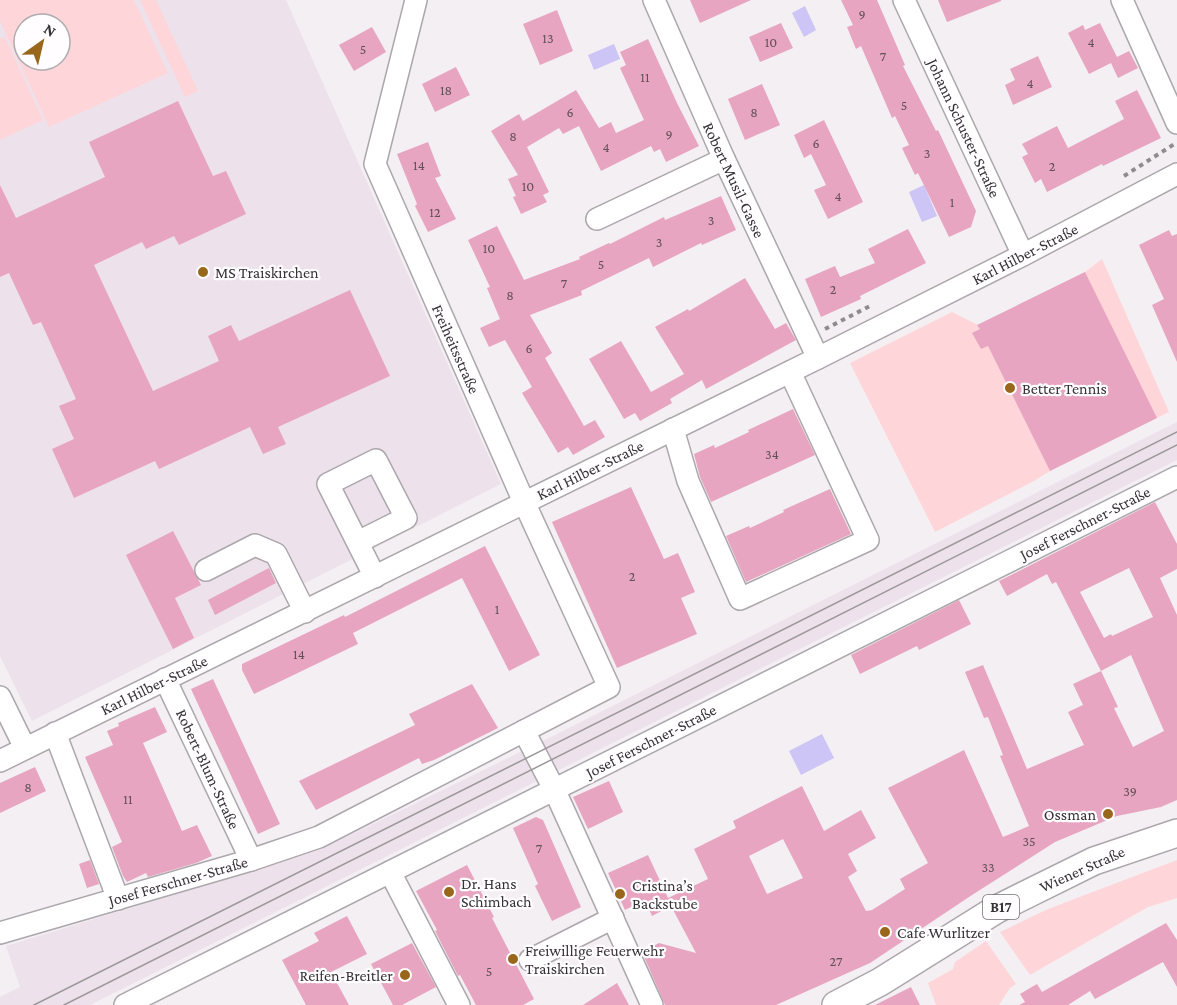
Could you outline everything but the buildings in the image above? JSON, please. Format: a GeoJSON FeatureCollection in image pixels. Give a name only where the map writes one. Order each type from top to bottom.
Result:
{"type":"FeatureCollection","features":[{"type":"Feature","properties":{"kind":"main road","name":"Wiener Straße"},"geometry":{"type":"LineString","coordinates":[[836,1005],[880,982],[997,909],[1094,861],[1177,833]]}},
{"type":"Feature","properties":{"kind":"street","name":"Freiheitsstraße"},"geometry":{"type":"LineString","coordinates":[[416,0],[375,164],[524,502],[609,687]]}},
{"type":"Feature","properties":{"kind":"street","name":"Robert Musil-Gasse"},"geometry":{"type":"LineString","coordinates":[[654,0],[723,159],[818,358]]}},
{"type":"Feature","properties":{"kind":"street","name":"Johann Schuster-Straße"},"geometry":{"type":"LineString","coordinates":[[904,0],[1023,255]]}},
{"type":"Feature","properties":{"kind":"street"},"geometry":{"type":"LineString","coordinates":[[1122,0],[1177,123]]}},
{"type":"Feature","properties":{"kind":"street"},"geometry":{"type":"LineString","coordinates":[[597,219],[723,159]]}},
{"type":"Feature","properties":{"kind":"street","name":"Karl Hilber-Straße"},"geometry":{"type":"LineString","coordinates":[[0,761],[790,372],[1023,255],[1177,174]]}},
{"type":"Feature","properties":{"kind":"street"},"geometry":{"type":"LineString","coordinates":[[673,429],[688,481],[740,599],[868,540],[790,372]]}},
{"type":"Feature","properties":{"kind":"street","name":"Josef Ferschner-Straße"},"geometry":{"type":"LineString","coordinates":[[125,1005],[1177,477]]}},
{"type":"Feature","properties":{"kind":"street"},"geometry":{"type":"LineString","coordinates":[[358,543],[375,577]]}},
{"type":"Feature","properties":{"kind":"street"},"geometry":{"type":"LineString","coordinates":[[206,570],[255,545],[276,554],[305,612]]}},
{"type":"Feature","properties":{"kind":"street","name":"Robert-Blum-Straße"},"geometry":{"type":"LineString","coordinates":[[165,679],[251,860]]}},
{"type":"Feature","properties":{"kind":"street","name":"Josef Ferschner-Straße"},"geometry":{"type":"LineString","coordinates":[[0,933],[251,860],[319,837],[609,687]]}},
{"type":"Feature","properties":{"kind":"street"},"geometry":{"type":"LineString","coordinates":[[0,697],[25,748]]}},
{"type":"Feature","properties":{"kind":"street"},"geometry":{"type":"LineString","coordinates":[[524,731],[554,789],[652,1005]]}},
{"type":"Feature","properties":{"kind":"street"},"geometry":{"type":"LineString","coordinates":[[55,733],[118,899]]}},
{"type":"Feature","properties":{"kind":"street"},"geometry":{"type":"LineString","coordinates":[[390,872],[459,1005]]}},
{"type":"Feature","properties":{"kind":"street"},"geometry":{"type":"LineString","coordinates":[[530,960],[613,918]]}},
{"type":"Feature","properties":{"kind":"shaded area","name":"MS Traiskirchen"},"geometry":{"type":"Polygon","coordinates":[[[0,0],[286,0],[501,484],[32,721],[0,656],[0,0]]]}},
{"type":"Feature","properties":{"kind":"shaded area"},"geometry":{"type":"Polygon","coordinates":[[[0,0],[134,0],[168,73],[49,127],[24,72],[72,72],[72,12],[12,12],[12,47],[0,21],[0,0]]]}},
{"type":"Feature","properties":{"kind":"shaded area"},"geometry":{"type":"Polygon","coordinates":[[[140,0],[156,0],[198,91],[185,97],[140,0]]]}},
{"type":"Feature","properties":{"kind":"shaded area"},"geometry":{"type":"Polygon","coordinates":[[[805,6],[816,30],[804,37],[792,13],[805,6]]]}},
{"type":"Feature","properties":{"kind":"shaded area"},"geometry":{"type":"Polygon","coordinates":[[[5,37],[12,52],[12,72],[21,72],[43,120],[0,140],[0,39],[5,37]]]}},
{"type":"Feature","properties":{"kind":"shaded area"},"geometry":{"type":"Polygon","coordinates":[[[614,44],[620,59],[594,70],[588,55],[614,44]]]}},
{"type":"Feature","properties":{"kind":"shaded area"},"geometry":{"type":"Polygon","coordinates":[[[924,185],[937,216],[922,222],[909,192],[924,185]]]}},
{"type":"Feature","properties":{"kind":"shaded area","name":"Better Tennis"},"geometry":{"type":"Polygon","coordinates":[[[1102,259],[1169,412],[1050,471],[935,532],[850,363],[952,312],[978,325],[1085,272],[1102,259]]]}},
{"type":"Feature","properties":{"kind":"shaded area"},"geometry":{"type":"Polygon","coordinates":[[[1177,422],[1177,460],[90,1005],[0,1005],[0,997],[20,987],[6,946],[322,849],[547,739],[1177,422]]]}},
{"type":"Feature","properties":{"kind":"shaded area"},"geometry":{"type":"Polygon","coordinates":[[[822,734],[834,758],[801,775],[789,751],[822,734]]]}},
{"type":"Feature","properties":{"kind":"shaded area"},"geometry":{"type":"Polygon","coordinates":[[[1177,860],[1177,898],[1148,907],[1030,975],[1000,932],[1048,909],[1177,860]]]}},
{"type":"Feature","properties":{"kind":"shaded area"},"geometry":{"type":"Polygon","coordinates":[[[986,941],[1016,984],[1010,988],[999,1005],[936,1005],[928,983],[953,969],[955,962],[986,941]]]}},
{"type":"Feature","properties":{"kind":"tram line"},"geometry":{"type":"LineString","coordinates":[[34,1005],[1177,432]]}},
{"type":"Feature","properties":{"kind":"tram line"},"geometry":{"type":"LineString","coordinates":[[64,1005],[1177,445]]}},
{"type":"Feature","properties":{"kind":"place","name":"MS Traiskirchen"},"geometry":{"type":"Point","coordinates":[203,272]}},
{"type":"Feature","properties":{"kind":"place","name":"Better Tennis"},"geometry":{"type":"Point","coordinates":[1010,388]}},
{"type":"Feature","properties":{"kind":"place","name":"Ossman"},"geometry":{"type":"Point","coordinates":[1108,814]}},
{"type":"Feature","properties":{"kind":"place","name":"Dr. Hans Schimbach"},"geometry":{"type":"Point","coordinates":[449,892]}},
{"type":"Feature","properties":{"kind":"place","name":"Cristina’s Backstube"},"geometry":{"type":"Point","coordinates":[620,894]}},
{"type":"Feature","properties":{"kind":"place","name":"Cafe Wurlitzer"},"geometry":{"type":"Point","coordinates":[885,932]}},
{"type":"Feature","properties":{"kind":"place","name":"Freiwillige Feuerwehr Traiskirchen"},"geometry":{"type":"Point","coordinates":[513,959]}},
{"type":"Feature","properties":{"kind":"place","name":"Reifen-Breitler"},"geometry":{"type":"Point","coordinates":[405,975]}}]}
